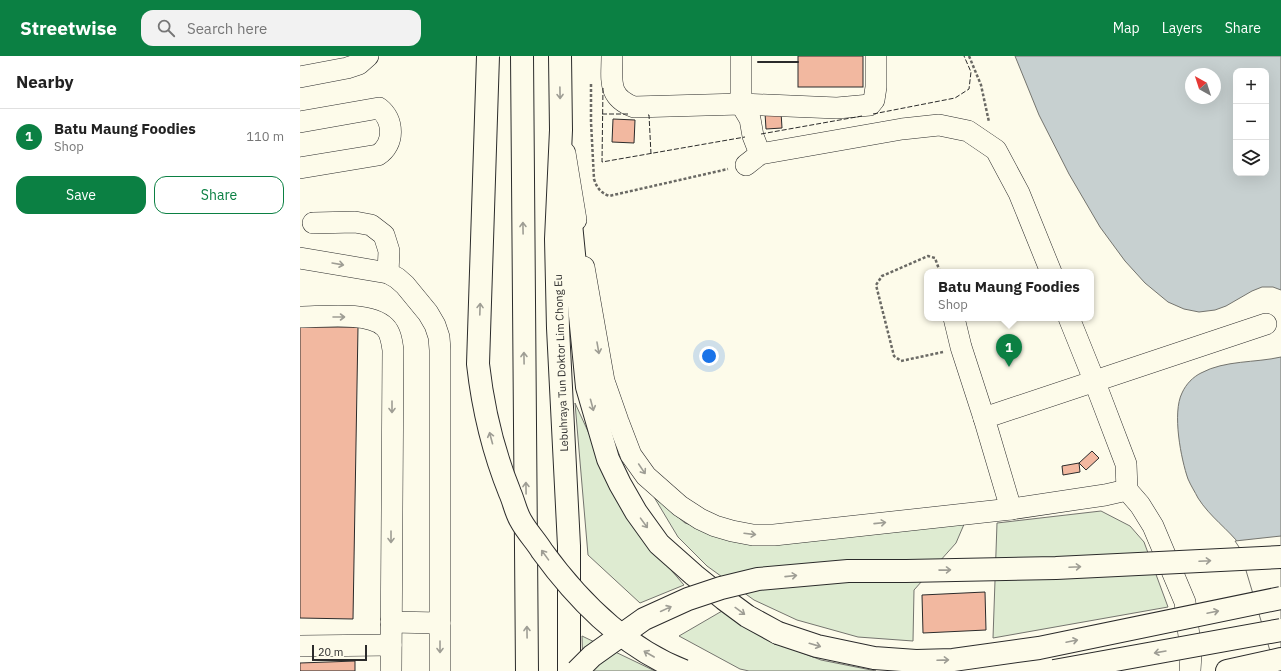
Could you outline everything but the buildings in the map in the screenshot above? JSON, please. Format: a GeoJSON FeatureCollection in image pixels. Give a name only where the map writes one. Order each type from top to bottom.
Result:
{"type":"FeatureCollection","features":[{"type":"Feature","properties":{"kind":"highway"},"geometry":{"type":"LineString","coordinates":[[488,56],[478,364],[482,396],[491,439],[521,521],[576,594],[605,622],[637,647],[667,664],[684,671]]}},
{"type":"Feature","properties":{"kind":"highway"},"geometry":{"type":"LineString","coordinates":[[522,56],[527,671]]}},
{"type":"Feature","properties":{"kind":"highway","name":"Lebuhraya Tun Doktor Lim Chong Eu"},"geometry":{"type":"LineString","coordinates":[[560,56],[561,130],[556,239],[558,328],[569,546],[569,671]]}},
{"type":"Feature","properties":{"kind":"highway"},"geometry":{"type":"LineString","coordinates":[[561,130],[587,387],[608,459],[636,512],[659,544],[694,576],[747,616],[778,633],[817,646],[874,658],[916,661],[954,660],[1039,648],[1281,598]]}},
{"type":"Feature","properties":{"kind":"highway"},"geometry":{"type":"LineString","coordinates":[[577,671],[592,656],[644,619],[688,599],[721,588],[758,579],[848,571],[1056,568],[1281,557]]}},
{"type":"Feature","properties":{"kind":"highway"},"geometry":{"type":"LineString","coordinates":[[1054,671],[1281,630]]}},
{"type":"Feature","properties":{"kind":"highway"},"geometry":{"type":"LineString","coordinates":[[1227,671],[1281,659]]}},
{"type":"Feature","properties":{"kind":"street"},"geometry":{"type":"LineString","coordinates":[[300,77],[347,68],[359,64],[368,56]]}},
{"type":"Feature","properties":{"kind":"street"},"geometry":{"type":"LineString","coordinates":[[612,56],[612,86],[617,96],[623,103],[634,107],[741,104],[837,108],[870,105],[874,100],[876,87],[876,56]]}},
{"type":"Feature","properties":{"kind":"street"},"geometry":{"type":"LineString","coordinates":[[742,56],[741,104],[750,119],[753,136],[753,160],[902,129],[939,125],[968,131],[996,150],[1019,193],[1050,269]]}},
{"type":"Feature","properties":{"kind":"street"},"geometry":{"type":"LineString","coordinates":[[300,122],[379,108],[388,117],[391,131],[384,151],[378,155],[300,168]]}},
{"type":"Feature","properties":{"kind":"street"},"geometry":{"type":"LineString","coordinates":[[561,130],[604,381],[618,421],[632,455],[646,476],[667,496],[700,519],[732,531],[753,535],[774,535],[1011,509],[1105,495],[1127,490]]}},
{"type":"Feature","properties":{"kind":"street"},"geometry":{"type":"LineString","coordinates":[[313,223],[355,222],[371,225],[384,235],[389,251],[388,273]]}},
{"type":"Feature","properties":{"kind":"street"},"geometry":{"type":"LineString","coordinates":[[300,258],[388,273],[397,278],[404,285],[428,313],[435,325],[439,337],[440,350],[440,671]]}},
{"type":"Feature","properties":{"kind":"street"},"geometry":{"type":"LineString","coordinates":[[300,317],[361,317],[374,320],[385,328],[391,339],[393,350],[391,671]]}},
{"type":"Feature","properties":{"kind":"street"},"geometry":{"type":"LineString","coordinates":[[955,321],[961,347],[1011,509]]}},
{"type":"Feature","properties":{"kind":"street"},"geometry":{"type":"LineString","coordinates":[[1071,321],[1126,464],[1127,490],[1140,505],[1153,526],[1186,602],[1191,653],[1190,671]]}},
{"type":"Feature","properties":{"kind":"street"},"geometry":{"type":"LineString","coordinates":[[984,418],[1094,380],[1266,324]]}},
{"type":"Feature","properties":{"kind":"street"},"geometry":{"type":"LineString","coordinates":[[391,622],[440,623]]}},
{"type":"Feature","properties":{"kind":"street"},"geometry":{"type":"LineString","coordinates":[[300,646],[391,645]]}},
{"type":"Feature","properties":{"kind":"path"},"geometry":{"type":"LineString","coordinates":[[969,56],[981,85],[996,150]]}},
{"type":"Feature","properties":{"kind":"path"},"geometry":{"type":"LineString","coordinates":[[591,78],[591,122],[594,179],[601,193],[609,196],[753,160]]}},
{"type":"Feature","properties":{"kind":"path"},"geometry":{"type":"LineString","coordinates":[[939,269],[935,258],[928,256],[882,276],[876,285],[894,356],[901,361],[961,347]]}},
{"type":"Feature","properties":{"kind":"green space"},"geometry":{"type":"Polygon","coordinates":[[[575,403],[619,499],[665,563],[684,585],[640,603],[588,555],[575,403]]]}},
{"type":"Feature","properties":{"kind":"green space"},"geometry":{"type":"Polygon","coordinates":[[[654,497],[685,523],[725,536],[965,522],[956,543],[914,590],[913,641],[858,637],[797,620],[754,600],[707,566],[678,537],[654,497]]]}},
{"type":"Feature","properties":{"kind":"green space"},"geometry":{"type":"Polygon","coordinates":[[[1101,511],[1130,526],[1144,542],[1168,607],[993,638],[997,523],[1101,511]]]}},
{"type":"Feature","properties":{"kind":"green space"},"geometry":{"type":"Polygon","coordinates":[[[722,611],[776,643],[821,660],[876,671],[749,671],[740,669],[679,636],[722,611]]]}},
{"type":"Feature","properties":{"kind":"green space"},"geometry":{"type":"Polygon","coordinates":[[[582,636],[655,671],[583,671],[582,636]]]}},
{"type":"Feature","properties":{"kind":"shaded area"},"geometry":{"type":"Polygon","coordinates":[[[1015,56],[1281,56],[1281,290],[1273,287],[1262,287],[1226,306],[1215,310],[1199,312],[1184,309],[1168,302],[1145,283],[1125,261],[1100,227],[1069,174],[1039,115],[1015,56]]]}},
{"type":"Feature","properties":{"kind":"shaded area"},"geometry":{"type":"Polygon","coordinates":[[[1281,357],[1281,671],[1241,546],[1203,505],[1188,479],[1180,448],[1178,412],[1182,393],[1188,384],[1198,375],[1220,366],[1281,357]]]}},
{"type":"Feature","properties":{"kind":"pier"},"geometry":{"type":"Polygon","coordinates":[[[1281,536],[1281,671],[1276,671],[1239,547],[1235,541],[1281,536]]]}},
{"type":"Feature","properties":{"kind":"fence"},"geometry":{"type":"LineString","coordinates":[[873,114],[955,98],[969,89],[971,72],[964,56]]}},
{"type":"Feature","properties":{"kind":"fence"},"geometry":{"type":"LineString","coordinates":[[603,88],[602,162],[745,137]]}},
{"type":"Feature","properties":{"kind":"fence"},"geometry":{"type":"LineString","coordinates":[[602,114],[628,114]]}},
{"type":"Feature","properties":{"kind":"fence"},"geometry":{"type":"LineString","coordinates":[[648,115],[651,154]]}},
{"type":"Feature","properties":{"kind":"fence"},"geometry":{"type":"LineString","coordinates":[[761,134],[862,116]]}},
{"type":"Feature","properties":{"kind":"wall"},"geometry":{"type":"LineString","coordinates":[[758,62],[798,62]]}},
{"type":"Feature","properties":{"kind":"place","name":"Batu Maung Foodies"},"geometry":{"type":"Point","coordinates":[1009,367]}}]}
